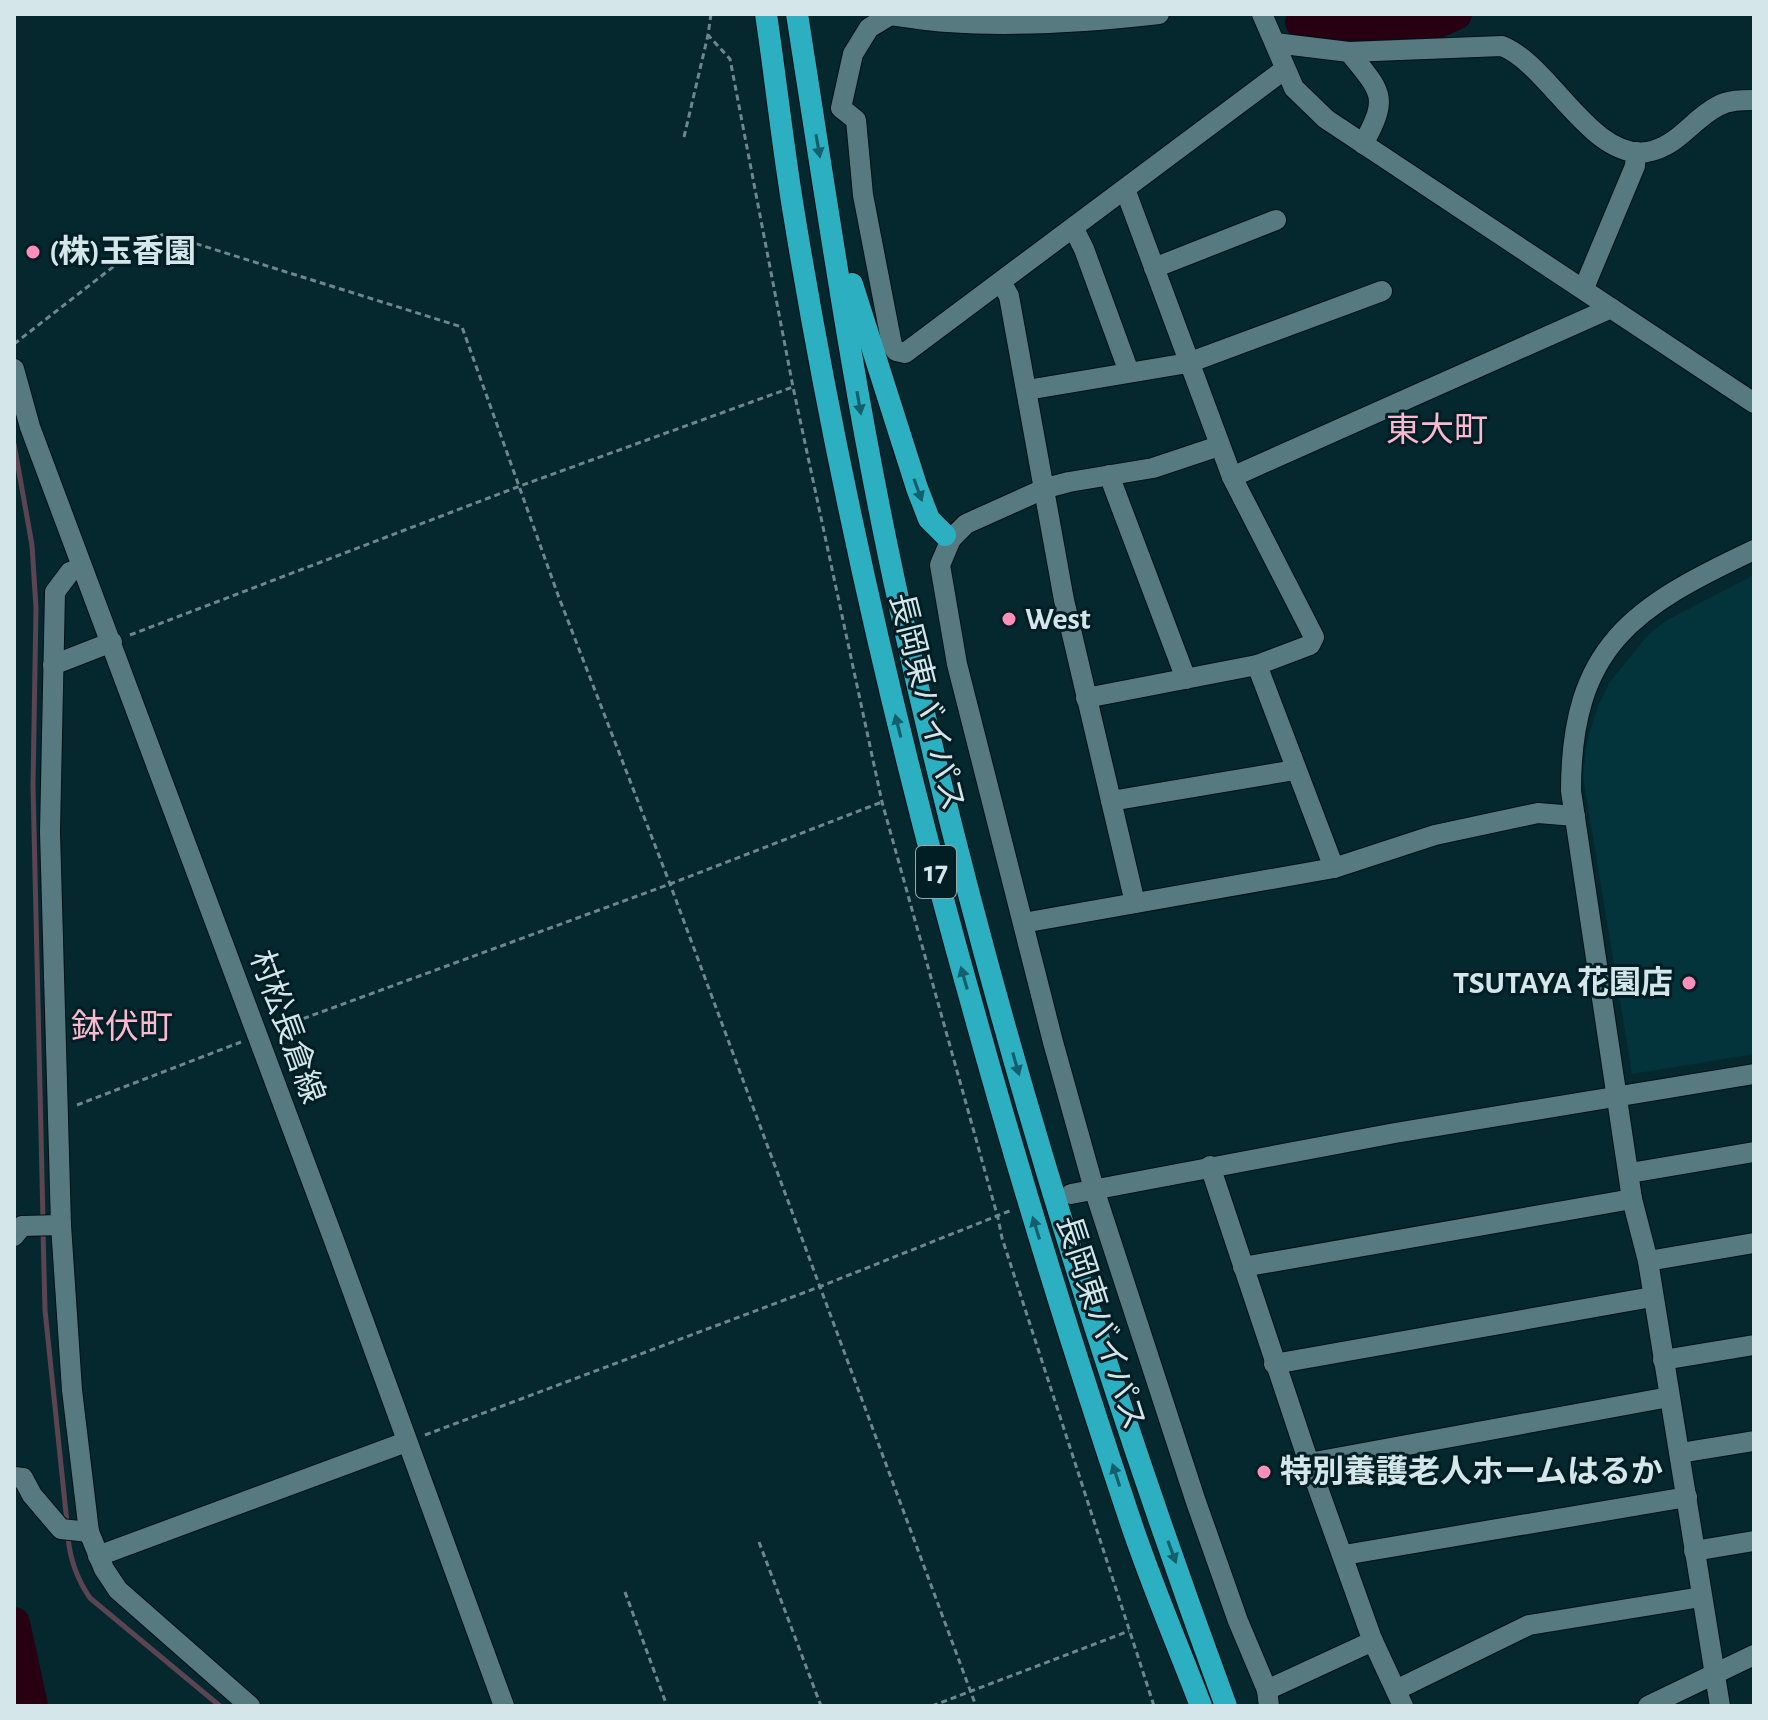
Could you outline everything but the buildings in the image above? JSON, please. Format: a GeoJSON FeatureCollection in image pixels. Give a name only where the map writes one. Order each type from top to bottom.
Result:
{"type":"FeatureCollection","features":[{"type":"Feature","properties":{"kind":"highway","name":"長岡東バイパス"},"geometry":{"type":"LineString","coordinates":[[766,14],[794,213],[852,525],[894,708],[950,928],[1010,1143],[1130,1520],[1201,1706]]}},
{"type":"Feature","properties":{"kind":"highway","name":"長岡東バイパス"},"geometry":{"type":"LineString","coordinates":[[797,14],[872,472],[931,745],[974,915],[1093,1327],[1226,1706]]}},
{"type":"Feature","properties":{"kind":"highway"},"geometry":{"type":"LineString","coordinates":[[828,202],[872,353],[917,488],[929,519],[948,537]]}},
{"type":"Feature","properties":{"kind":"highway"},"geometry":{"type":"LineString","coordinates":[[1130,1520],[1187,1706]]}},
{"type":"Feature","properties":{"kind":"street"},"geometry":{"type":"LineString","coordinates":[[879,14],[992,24],[1159,14]]}},
{"type":"Feature","properties":{"kind":"street"},"geometry":{"type":"LineString","coordinates":[[841,108],[853,54],[869,28],[893,14]]}},
{"type":"Feature","properties":{"kind":"street"},"geometry":{"type":"LineString","coordinates":[[1262,14],[1294,88],[1311,107],[1754,403]]}},
{"type":"Feature","properties":{"kind":"street"},"geometry":{"type":"LineString","coordinates":[[1275,43],[1349,52],[1502,46],[1524,58],[1587,125],[1614,145],[1636,152],[1664,147],[1678,140],[1717,106],[1754,100]]}},
{"type":"Feature","properties":{"kind":"street"},"geometry":{"type":"LineString","coordinates":[[1349,52],[1380,97],[1378,117],[1363,144]]}},
{"type":"Feature","properties":{"kind":"street"},"geometry":{"type":"LineString","coordinates":[[809,92],[841,108],[856,120],[863,195],[892,345],[896,351],[905,353],[1285,69]]}},
{"type":"Feature","properties":{"kind":"street"},"geometry":{"type":"LineString","coordinates":[[1584,288],[1635,166],[1636,152]]}},
{"type":"Feature","properties":{"kind":"street"},"geometry":{"type":"LineString","coordinates":[[1086,698],[1257,665],[1310,645],[1314,637],[1232,477],[1125,189]]}},
{"type":"Feature","properties":{"kind":"street"},"geometry":{"type":"LineString","coordinates":[[1154,268],[1276,220]]}},
{"type":"Feature","properties":{"kind":"street"},"geometry":{"type":"LineString","coordinates":[[1074,229],[1129,372]]}},
{"type":"Feature","properties":{"kind":"street"},"geometry":{"type":"LineString","coordinates":[[1001,282],[1009,296],[1064,600],[1135,903]]}},
{"type":"Feature","properties":{"kind":"street"},"geometry":{"type":"LineString","coordinates":[[1027,390],[1188,363],[1382,291]]}},
{"type":"Feature","properties":{"kind":"street"},"geometry":{"type":"LineString","coordinates":[[1232,477],[1611,308]]}},
{"type":"Feature","properties":{"kind":"street","name":"村松長倉線"},"geometry":{"type":"LineString","coordinates":[[14,369],[30,427],[258,1035],[504,1706]]}},
{"type":"Feature","properties":{"kind":"street"},"geometry":{"type":"LineString","coordinates":[[1219,446],[1153,468],[1046,488],[966,524],[948,537],[940,565],[942,586],[967,707],[1094,1189],[1205,1526],[1268,1698],[1373,1641]]}},
{"type":"Feature","properties":{"kind":"street"},"geometry":{"type":"LineString","coordinates":[[1109,475],[1186,679]]}},
{"type":"Feature","properties":{"kind":"street"},"geometry":{"type":"LineString","coordinates":[[1720,1706],[1648,1261],[1632,1199],[1571,791],[1574,743],[1590,680],[1606,649],[1628,624],[1654,603],[1754,550]]}},
{"type":"Feature","properties":{"kind":"street"},"geometry":{"type":"LineString","coordinates":[[77,1531],[72,1390],[49,1226],[57,1112],[50,832],[55,592],[70,572],[82,568]]}},
{"type":"Feature","properties":{"kind":"street"},"geometry":{"type":"LineString","coordinates":[[53,665],[112,642]]}},
{"type":"Feature","properties":{"kind":"street"},"geometry":{"type":"LineString","coordinates":[[1257,665],[1334,868]]}},
{"type":"Feature","properties":{"kind":"street"},"geometry":{"type":"LineString","coordinates":[[1111,801],[1295,770]]}},
{"type":"Feature","properties":{"kind":"street"},"geometry":{"type":"LineString","coordinates":[[1023,923],[1334,868],[1449,831],[1538,813],[1575,816]]}},
{"type":"Feature","properties":{"kind":"street"},"geometry":{"type":"LineString","coordinates":[[1071,1194],[1210,1166],[1754,1074]]}},
{"type":"Feature","properties":{"kind":"street"},"geometry":{"type":"LineString","coordinates":[[1630,1173],[1754,1152]]}},
{"type":"Feature","properties":{"kind":"street"},"geometry":{"type":"LineString","coordinates":[[1210,1166],[1309,1463],[1373,1641],[1400,1698],[1529,1625],[1701,1597]]}},
{"type":"Feature","properties":{"kind":"street"},"geometry":{"type":"LineString","coordinates":[[1243,1267],[1632,1199]]}},
{"type":"Feature","properties":{"kind":"street"},"geometry":{"type":"LineString","coordinates":[[14,1236],[22,1226],[49,1226]]}},
{"type":"Feature","properties":{"kind":"street"},"geometry":{"type":"LineString","coordinates":[[1648,1261],[1754,1243]]}},
{"type":"Feature","properties":{"kind":"street"},"geometry":{"type":"LineString","coordinates":[[1274,1364],[1652,1297]]}},
{"type":"Feature","properties":{"kind":"street"},"geometry":{"type":"LineString","coordinates":[[1663,1360],[1754,1345]]}},
{"type":"Feature","properties":{"kind":"street"},"geometry":{"type":"LineString","coordinates":[[1309,1463],[1669,1397]]}},
{"type":"Feature","properties":{"kind":"street"},"geometry":{"type":"LineString","coordinates":[[1680,1453],[1754,1441]]}},
{"type":"Feature","properties":{"kind":"street"},"geometry":{"type":"LineString","coordinates":[[98,1556],[406,1442]]}},
{"type":"Feature","properties":{"kind":"street"},"geometry":{"type":"LineString","coordinates":[[14,1477],[23,1478],[32,1495],[77,1531],[98,1556],[118,1590],[250,1706]]}},
{"type":"Feature","properties":{"kind":"street"},"geometry":{"type":"LineString","coordinates":[[1344,1555],[1687,1497]]}},
{"type":"Feature","properties":{"kind":"street"},"geometry":{"type":"LineString","coordinates":[[1694,1551],[1754,1541]]}},
{"type":"Feature","properties":{"kind":"street"},"geometry":{"type":"LineString","coordinates":[[1648,1706],[1754,1655]]}},
{"type":"Feature","properties":{"kind":"path"},"geometry":{"type":"LineString","coordinates":[[684,137],[711,14]]}},
{"type":"Feature","properties":{"kind":"path"},"geometry":{"type":"LineString","coordinates":[[708,35],[730,59],[793,387],[882,802],[1002,1238],[1154,1706]]}},
{"type":"Feature","properties":{"kind":"path"},"geometry":{"type":"LineString","coordinates":[[14,344],[149,239],[165,234],[462,327],[579,651],[670,884],[976,1706]]}},
{"type":"Feature","properties":{"kind":"path"},"geometry":{"type":"LineString","coordinates":[[112,642],[520,486],[793,387]]}},
{"type":"Feature","properties":{"kind":"path"},"geometry":{"type":"LineString","coordinates":[[57,1112],[882,802]]}},
{"type":"Feature","properties":{"kind":"path"},"geometry":{"type":"LineString","coordinates":[[406,1442],[819,1287],[1012,1210]]}},
{"type":"Feature","properties":{"kind":"path"},"geometry":{"type":"LineString","coordinates":[[759,1542],[821,1706]]}},
{"type":"Feature","properties":{"kind":"path"},"geometry":{"type":"LineString","coordinates":[[625,1592],[667,1706]]}},
{"type":"Feature","properties":{"kind":"path"},"geometry":{"type":"LineString","coordinates":[[932,1706],[1129,1631]]}},
{"type":"Feature","properties":{"kind":"shaded area"},"geometry":{"type":"Polygon","coordinates":[[[1754,575],[1754,1054],[1632,1074],[1583,776],[1587,743],[1597,708],[1609,683],[1649,634],[1667,620],[1754,575]]]}},
{"type":"Feature","properties":{"kind":"waterway"},"geometry":{"type":"LineString","coordinates":[[1301,22],[1319,29],[1427,27],[1456,14]]}},
{"type":"Feature","properties":{"kind":"waterway"},"geometry":{"type":"LineString","coordinates":[[14,444],[32,545],[36,608],[33,786],[43,1220]]}},
{"type":"Feature","properties":{"kind":"waterway"},"geometry":{"type":"LineString","coordinates":[[43,1230],[45,1310],[67,1523]]}},
{"type":"Feature","properties":{"kind":"waterway"},"geometry":{"type":"LineString","coordinates":[[68,1537],[75,1569],[90,1598],[220,1706]]}},
{"type":"Feature","properties":{"kind":"waterway"},"geometry":{"type":"LineString","coordinates":[[14,1623],[32,1706]]}},
{"type":"Feature","properties":{"kind":"place","name":"(株)玉香園"},"geometry":{"type":"Point","coordinates":[33,252]}},
{"type":"Feature","properties":{"kind":"place","name":"West"},"geometry":{"type":"Point","coordinates":[1009,619]}},
{"type":"Feature","properties":{"kind":"place","name":"TSUTAYA 花園店"},"geometry":{"type":"Point","coordinates":[1689,983]}},
{"type":"Feature","properties":{"kind":"place","name":"特別養護老人ホームはるか"},"geometry":{"type":"Point","coordinates":[1264,1472]}},
{"type":"Feature","properties":{"kind":"district","name":"東大町"},"geometry":{"type":"Point","coordinates":[1437,431]}},
{"type":"Feature","properties":{"kind":"district","name":"鉢伏町"},"geometry":{"type":"Point","coordinates":[122,1028]}}]}
